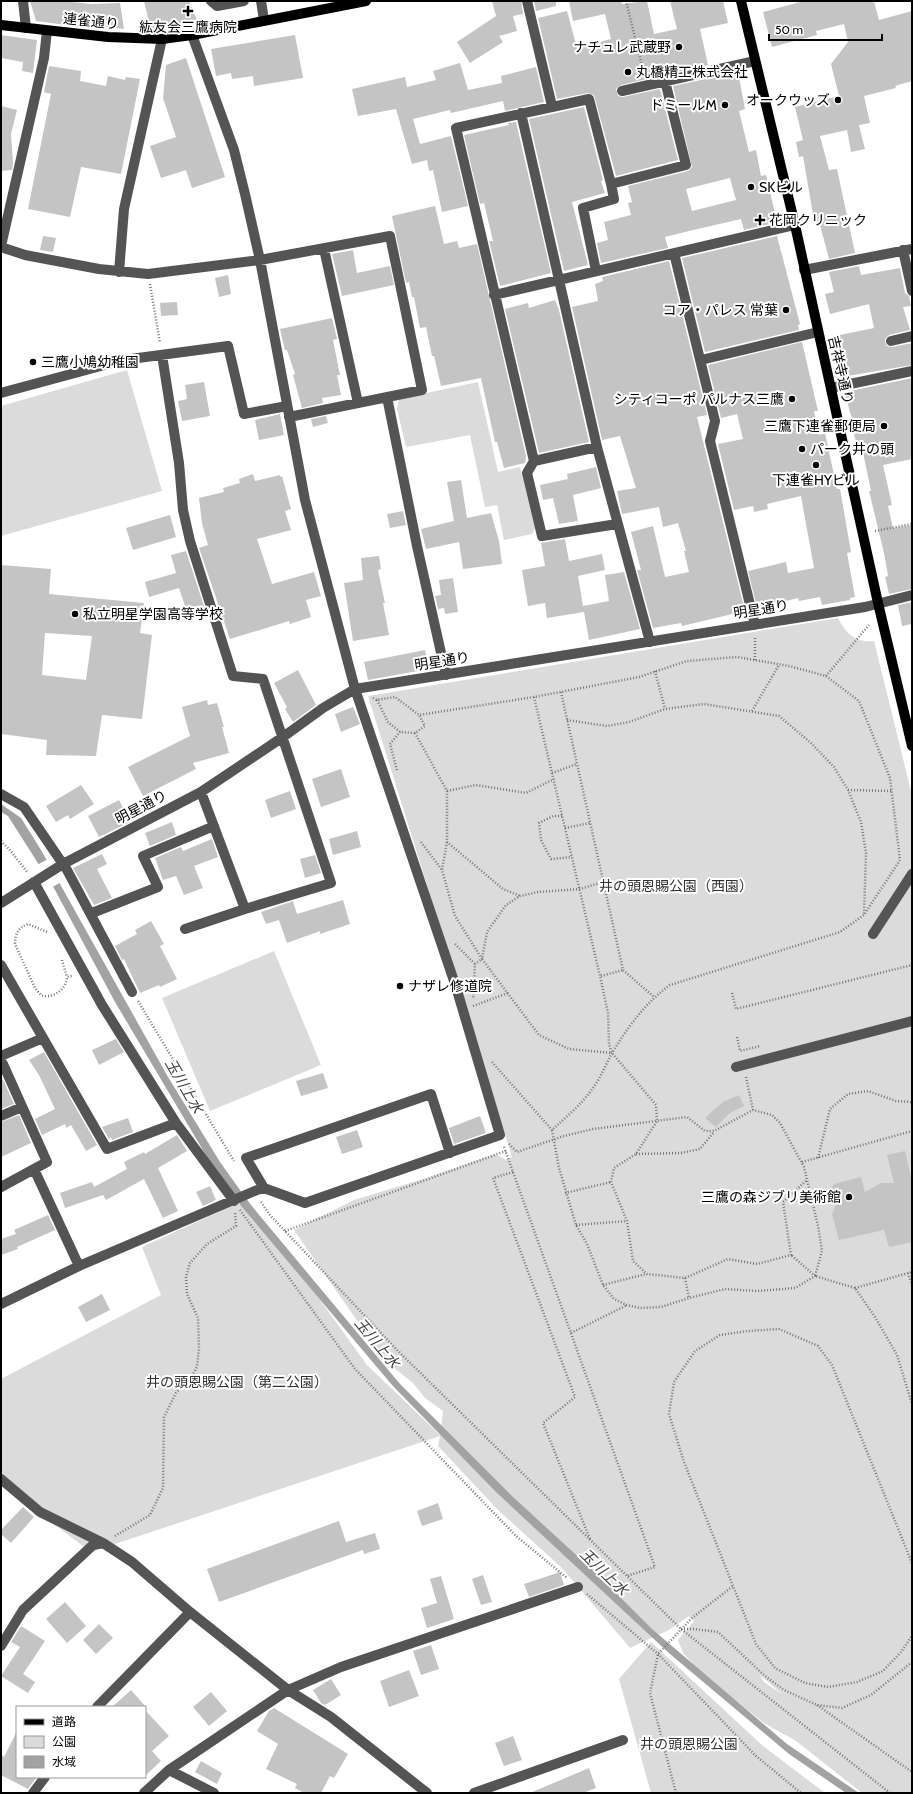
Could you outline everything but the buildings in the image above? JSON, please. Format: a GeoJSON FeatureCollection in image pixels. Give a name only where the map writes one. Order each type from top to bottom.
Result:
{"type":"FeatureCollection","features":[{"type":"Feature","properties":{"kind":"main road","name":"連雀通り"},"geometry":{"type":"LineString","coordinates":[[1,25],[114,38],[162,39],[192,35],[366,1]]}},
{"type":"Feature","properties":{"kind":"main road","name":"吉祥寺通り"},"geometry":{"type":"LineString","coordinates":[[741,1],[794,225],[878,603],[912,746]]}},
{"type":"Feature","properties":{"kind":"street"},"geometry":{"type":"LineString","coordinates":[[23,1],[26,28]]}},
{"type":"Feature","properties":{"kind":"street"},"geometry":{"type":"LineString","coordinates":[[211,1],[217,6],[244,1]]}},
{"type":"Feature","properties":{"kind":"street"},"geometry":{"type":"LineString","coordinates":[[261,1],[264,20]]}},
{"type":"Feature","properties":{"kind":"street"},"geometry":{"type":"LineString","coordinates":[[527,1],[552,106]]}},
{"type":"Feature","properties":{"kind":"street"},"geometry":{"type":"LineString","coordinates":[[1,393],[123,360],[228,346],[244,414],[288,411],[358,403],[422,390],[390,236],[260,260],[148,274],[119,272],[25,255],[1,247],[44,58],[47,30]]}},
{"type":"Feature","properties":{"kind":"street"},"geometry":{"type":"LineString","coordinates":[[1,1303],[79,1266],[237,1200],[260,1192],[305,1202],[500,1135],[456,987],[355,689],[305,500],[260,260],[234,150],[192,35]]}},
{"type":"Feature","properties":{"kind":"street"},"geometry":{"type":"LineString","coordinates":[[119,272],[124,209],[162,39]]}},
{"type":"Feature","properties":{"kind":"street"},"geometry":{"type":"LineString","coordinates":[[622,91],[755,61]]}},
{"type":"Feature","properties":{"kind":"street"},"geometry":{"type":"LineString","coordinates":[[611,184],[686,165],[665,81]]}},
{"type":"Feature","properties":{"kind":"street"},"geometry":{"type":"LineString","coordinates":[[596,271],[583,208],[614,199],[589,99],[456,128],[494,295],[534,460],[527,473],[542,536],[617,524]]}},
{"type":"Feature","properties":{"kind":"street"},"geometry":{"type":"LineString","coordinates":[[521,113],[597,447],[650,642]]}},
{"type":"Feature","properties":{"kind":"street"},"geometry":{"type":"LineString","coordinates":[[494,295],[794,225]]}},
{"type":"Feature","properties":{"kind":"street"},"geometry":{"type":"LineString","coordinates":[[324,248],[358,403]]}},
{"type":"Feature","properties":{"kind":"street"},"geometry":{"type":"LineString","coordinates":[[804,270],[908,249],[912,291]]}},
{"type":"Feature","properties":{"kind":"street"},"geometry":{"type":"LineString","coordinates":[[674,253],[715,421],[710,441],[755,625]]}},
{"type":"Feature","properties":{"kind":"street"},"geometry":{"type":"LineString","coordinates":[[701,360],[818,332]]}},
{"type":"Feature","properties":{"kind":"street"},"geometry":{"type":"LineString","coordinates":[[891,341],[912,336]]}},
{"type":"Feature","properties":{"kind":"street"},"geometry":{"type":"LineString","coordinates":[[162,355],[179,463],[183,510],[190,541],[208,599],[233,676],[263,679],[331,883],[185,929]]}},
{"type":"Feature","properties":{"kind":"street"},"geometry":{"type":"LineString","coordinates":[[831,388],[912,372]]}},
{"type":"Feature","properties":{"kind":"street"},"geometry":{"type":"LineString","coordinates":[[387,397],[417,546],[446,675]]}},
{"type":"Feature","properties":{"kind":"street"},"geometry":{"type":"LineString","coordinates":[[534,460],[597,447]]}},
{"type":"Feature","properties":{"kind":"street","name":"明星通り"},"geometry":{"type":"LineString","coordinates":[[38,879],[201,792],[283,737],[323,708],[355,689],[755,625],[878,603],[912,595]]}},
{"type":"Feature","properties":{"kind":"street"},"geometry":{"type":"LineString","coordinates":[[201,792],[245,909]]}},
{"type":"Feature","properties":{"kind":"street"},"geometry":{"type":"LineString","coordinates":[[1,794],[24,807],[59,867],[92,913],[132,992]]}},
{"type":"Feature","properties":{"kind":"street"},"geometry":{"type":"LineString","coordinates":[[92,913],[158,887],[143,856],[214,826]]}},
{"type":"Feature","properties":{"kind":"street"},"geometry":{"type":"LineString","coordinates":[[873,934],[912,874]]}},
{"type":"Feature","properties":{"kind":"street"},"geometry":{"type":"LineString","coordinates":[[1,903],[38,879],[102,1005],[176,1123],[237,1200]]}},
{"type":"Feature","properties":{"kind":"street"},"geometry":{"type":"LineString","coordinates":[[1,965],[107,1149],[176,1123]]}},
{"type":"Feature","properties":{"kind":"street"},"geometry":{"type":"LineString","coordinates":[[736,1067],[912,1021]]}},
{"type":"Feature","properties":{"kind":"street"},"geometry":{"type":"LineString","coordinates":[[1,1187],[47,1162],[1,1061],[43,1038]]}},
{"type":"Feature","properties":{"kind":"street"},"geometry":{"type":"LineString","coordinates":[[260,1192],[246,1158],[431,1094],[450,1153]]}},
{"type":"Feature","properties":{"kind":"street"},"geometry":{"type":"LineString","coordinates":[[1,1116],[22,1107]]}},
{"type":"Feature","properties":{"kind":"street"},"geometry":{"type":"LineString","coordinates":[[34,1169],[79,1266]]}},
{"type":"Feature","properties":{"kind":"street"},"geometry":{"type":"LineString","coordinates":[[1,1479],[40,1512],[103,1543],[132,1562],[190,1612],[288,1690],[331,1717],[427,1793]]}},
{"type":"Feature","properties":{"kind":"street"},"geometry":{"type":"LineString","coordinates":[[1,1646],[23,1610],[93,1545],[103,1543]]}},
{"type":"Feature","properties":{"kind":"street"},"geometry":{"type":"LineString","coordinates":[[144,1793],[169,1770],[288,1690],[341,1667],[578,1587]]}},
{"type":"Feature","properties":{"kind":"street"},"geometry":{"type":"LineString","coordinates":[[98,1706],[190,1612]]}},
{"type":"Feature","properties":{"kind":"street"},"geometry":{"type":"LineString","coordinates":[[474,1793],[623,1740]]}},
{"type":"Feature","properties":{"kind":"street"},"geometry":{"type":"LineString","coordinates":[[169,1770],[214,1793]]}},
{"type":"Feature","properties":{"kind":"street"},"geometry":{"type":"LineString","coordinates":[[33,1793],[44,1778]]}},
{"type":"Feature","properties":{"kind":"path"},"geometry":{"type":"LineString","coordinates":[[626,1],[647,85]]}},
{"type":"Feature","properties":{"kind":"path"},"geometry":{"type":"LineString","coordinates":[[148,274],[162,355]]}},
{"type":"Feature","properties":{"kind":"path"},"geometry":{"type":"LineString","coordinates":[[872,532],[912,524]]}},
{"type":"Feature","properties":{"kind":"path"},"geometry":{"type":"LineString","coordinates":[[755,625],[755,660]]}},
{"type":"Feature","properties":{"kind":"path"},"geometry":{"type":"LineString","coordinates":[[826,676],[869,625]]}},
{"type":"Feature","properties":{"kind":"path"},"geometry":{"type":"LineString","coordinates":[[419,715],[534,697],[639,677],[687,661],[737,657],[826,676],[859,701],[890,778],[900,860],[864,915],[840,932],[670,985],[654,997],[633,1020],[612,1053],[594,1088],[570,1114],[552,1130]]}},
{"type":"Feature","properties":{"kind":"path"},"geometry":{"type":"LineString","coordinates":[[752,711],[779,665]]}},
{"type":"Feature","properties":{"kind":"path"},"geometry":{"type":"LineString","coordinates":[[655,671],[665,709]]}},
{"type":"Feature","properties":{"kind":"path"},"geometry":{"type":"LineString","coordinates":[[355,689],[377,700],[395,697],[419,715],[425,726],[415,733],[400,732],[388,722],[377,700]]}},
{"type":"Feature","properties":{"kind":"path"},"geometry":{"type":"LineString","coordinates":[[561,692],[623,970],[654,997]]}},
{"type":"Feature","properties":{"kind":"path"},"geometry":{"type":"LineString","coordinates":[[534,697],[566,828],[608,1013],[609,1044],[612,1053],[656,1105],[657,1120],[636,1154],[614,1168],[611,1182],[627,1220],[633,1261],[647,1274]]}},
{"type":"Feature","properties":{"kind":"path"},"geometry":{"type":"LineString","coordinates":[[567,720],[607,726],[629,722],[665,709],[704,704],[779,716],[811,743],[834,767],[848,790],[862,822],[866,853],[864,915]]}},
{"type":"Feature","properties":{"kind":"path"},"geometry":{"type":"LineString","coordinates":[[415,733],[447,790],[447,842],[442,870]]}},
{"type":"Feature","properties":{"kind":"path"},"geometry":{"type":"LineString","coordinates":[[552,773],[577,764]]}},
{"type":"Feature","properties":{"kind":"path"},"geometry":{"type":"LineString","coordinates":[[447,790],[476,785],[526,793],[554,779]]}},
{"type":"Feature","properties":{"kind":"path"},"geometry":{"type":"LineString","coordinates":[[848,790],[892,791]]}},
{"type":"Feature","properties":{"kind":"path"},"geometry":{"type":"LineString","coordinates":[[562,816],[553,816],[539,823],[541,840],[551,859],[572,857]]}},
{"type":"Feature","properties":{"kind":"path"},"geometry":{"type":"LineString","coordinates":[[566,828],[590,823]]}},
{"type":"Feature","properties":{"kind":"path"},"geometry":{"type":"LineString","coordinates":[[1,841],[38,879]]}},
{"type":"Feature","properties":{"kind":"path"},"geometry":{"type":"LineString","coordinates":[[420,841],[442,870],[455,916],[482,959],[539,1035],[569,1049],[612,1053]]}},
{"type":"Feature","properties":{"kind":"path"},"geometry":{"type":"LineString","coordinates":[[447,842],[502,888],[520,896]]}},
{"type":"Feature","properties":{"kind":"path"},"geometry":{"type":"LineString","coordinates":[[476,1013],[473,1006],[475,964],[482,959],[487,932],[506,904],[520,896],[538,892],[580,889],[603,882]]}},
{"type":"Feature","properties":{"kind":"path"},"geometry":{"type":"LineString","coordinates":[[50,934],[39,927],[28,924],[17,932],[15,944],[35,988],[41,995],[50,996],[64,989],[67,983],[67,978],[61,956]]}},
{"type":"Feature","properties":{"kind":"path"},"geometry":{"type":"LineString","coordinates":[[732,993],[736,1009],[912,965]]}},
{"type":"Feature","properties":{"kind":"path"},"geometry":{"type":"LineString","coordinates":[[600,976],[623,970]]}},
{"type":"Feature","properties":{"kind":"path"},"geometry":{"type":"LineString","coordinates":[[67,978],[84,972]]}},
{"type":"Feature","properties":{"kind":"path"},"geometry":{"type":"LineString","coordinates":[[132,992],[237,1166]]}},
{"type":"Feature","properties":{"kind":"path"},"geometry":{"type":"LineString","coordinates":[[473,1006],[508,992]]}},
{"type":"Feature","properties":{"kind":"path"},"geometry":{"type":"LineString","coordinates":[[737,1037],[740,1051],[763,1046]]}},
{"type":"Feature","properties":{"kind":"path"},"geometry":{"type":"LineString","coordinates":[[489,1054],[492,1061],[552,1130],[565,1193],[576,1225],[587,1244],[604,1285],[614,1299],[627,1305],[640,1308],[661,1307],[725,1289],[757,1291],[794,1288],[815,1276],[822,1251],[818,1226],[807,1180],[802,1162],[780,1122],[772,1115],[752,1110],[714,1131],[700,1149],[681,1153],[636,1154]]}},
{"type":"Feature","properties":{"kind":"path"},"geometry":{"type":"LineString","coordinates":[[746,1076],[752,1110]]}},
{"type":"Feature","properties":{"kind":"path"},"geometry":{"type":"LineString","coordinates":[[818,1158],[830,1109],[848,1094],[868,1091],[896,1101],[912,1102]]}},
{"type":"Feature","properties":{"kind":"path"},"geometry":{"type":"LineString","coordinates":[[500,1135],[517,1152],[593,1129],[657,1120],[687,1117],[705,1131],[714,1131]]}},
{"type":"Feature","properties":{"kind":"path"},"geometry":{"type":"LineString","coordinates":[[802,1162],[912,1131]]}},
{"type":"Feature","properties":{"kind":"path"},"geometry":{"type":"LineString","coordinates":[[500,1135],[655,1567],[627,1576]]}},
{"type":"Feature","properties":{"kind":"path"},"geometry":{"type":"LineString","coordinates":[[285,1231],[506,1151]]}},
{"type":"Feature","properties":{"kind":"path"},"geometry":{"type":"LineString","coordinates":[[513,1172],[494,1178],[575,1397],[543,1423],[591,1541]]}},
{"type":"Feature","properties":{"kind":"path"},"geometry":{"type":"LineString","coordinates":[[807,1180],[783,1202],[791,1255],[815,1276],[855,1288],[912,1272]]}},
{"type":"Feature","properties":{"kind":"path"},"geometry":{"type":"LineString","coordinates":[[565,1193],[611,1182]]}},
{"type":"Feature","properties":{"kind":"path"},"geometry":{"type":"LineString","coordinates":[[260,1192],[270,1215],[397,1350],[681,1630],[890,1793]]}},
{"type":"Feature","properties":{"kind":"path"},"geometry":{"type":"LineString","coordinates":[[103,1543],[150,1515],[164,1488],[164,1417],[176,1393],[189,1380],[196,1367],[199,1348],[198,1318],[187,1294],[186,1277],[190,1263],[207,1244],[236,1226],[237,1200]]}},
{"type":"Feature","properties":{"kind":"path"},"geometry":{"type":"LineString","coordinates":[[237,1200],[355,1369],[516,1536],[658,1654],[756,1756],[801,1793]]}},
{"type":"Feature","properties":{"kind":"path"},"geometry":{"type":"LineString","coordinates":[[576,1225],[627,1220]]}},
{"type":"Feature","properties":{"kind":"path"},"geometry":{"type":"LineString","coordinates":[[604,1285],[647,1274],[685,1278],[728,1259],[757,1264],[791,1255]]}},
{"type":"Feature","properties":{"kind":"path"},"geometry":{"type":"LineString","coordinates":[[908,1273],[912,1285]]}},
{"type":"Feature","properties":{"kind":"path"},"geometry":{"type":"LineString","coordinates":[[685,1278],[689,1298]]}},
{"type":"Feature","properties":{"kind":"path"},"geometry":{"type":"LineString","coordinates":[[855,1288],[875,1317],[897,1354],[912,1404]]}},
{"type":"Feature","properties":{"kind":"path"},"geometry":{"type":"LineString","coordinates":[[571,1332],[627,1305]]}},
{"type":"Feature","properties":{"kind":"path"},"geometry":{"type":"LineString","coordinates":[[912,1563],[832,1365],[818,1346],[779,1329],[748,1330],[720,1335],[695,1351],[674,1382],[669,1414],[684,1462],[756,1644],[775,1668],[805,1683],[828,1687],[857,1682],[882,1671],[901,1652],[912,1636]]}},
{"type":"Feature","properties":{"kind":"path"},"geometry":{"type":"LineString","coordinates":[[676,1793],[650,1693],[658,1654],[692,1618],[733,1586]]}},
{"type":"Feature","properties":{"kind":"path"},"geometry":{"type":"LineString","coordinates":[[681,1630],[694,1629],[718,1632],[765,1676],[784,1690],[817,1705],[912,1772]]}},
{"type":"Feature","properties":{"kind":"path"},"geometry":{"type":"LineString","coordinates":[[817,1705],[842,1708],[872,1695],[912,1662]]}},
{"type":"Feature","properties":{"kind":"green space"},"geometry":{"type":"Polygon","coordinates":[[[127,370],[162,491],[1,536],[1,406],[127,370]]]}},
{"type":"Feature","properties":{"kind":"green space"},"geometry":{"type":"Polygon","coordinates":[[[478,382],[498,472],[520,467],[535,528],[532,534],[504,540],[497,505],[485,507],[470,435],[406,447],[397,409],[399,399],[478,382]]]}},
{"type":"Feature","properties":{"kind":"green space","name":"井の頭恩賜公園（西園）"},"geometry":{"type":"Polygon","coordinates":[[[838,618],[844,628],[856,639],[874,641],[912,795],[912,1793],[862,1793],[796,1741],[764,1723],[701,1673],[683,1653],[678,1640],[694,1621],[689,1616],[669,1630],[630,1648],[562,1568],[498,1510],[438,1446],[440,1436],[91,1552],[1,1485],[1,1379],[161,1295],[142,1247],[247,1199],[367,1365],[440,1435],[443,1411],[425,1398],[413,1383],[393,1367],[374,1345],[294,1230],[354,1200],[423,1179],[495,1154],[506,1160],[512,1157],[368,696],[838,618]],[[760,1675],[764,1682],[782,1694],[760,1675]]]}},
{"type":"Feature","properties":{"kind":"green space"},"geometry":{"type":"Polygon","coordinates":[[[274,951],[321,1065],[210,1111],[162,998],[274,951]]]}},
{"type":"Feature","properties":{"kind":"green space","name":"井の頭恩賜公園"},"geometry":{"type":"Polygon","coordinates":[[[651,1642],[763,1746],[825,1793],[651,1793],[619,1679],[651,1642]]]}},
{"type":"Feature","properties":{"kind":"water"},"geometry":{"type":"Polygon","coordinates":[[[1,804],[21,818],[41,850],[168,1077],[220,1162],[250,1204],[400,1384],[513,1497],[598,1575],[652,1629],[787,1744],[859,1793],[846,1793],[789,1754],[670,1654],[496,1492],[392,1385],[242,1207],[210,1162],[115,1002],[55,890],[8,816],[1,812],[1,804]]]}},
{"type":"Feature","properties":{"kind":"pier"},"geometry":{"type":"Polygon","coordinates":[[[48,859],[61,882],[51,888],[37,865],[48,859]]]}},
{"type":"Feature","properties":{"kind":"place","name":"紘友会三鷹病院"},"geometry":{"type":"Point","coordinates":[188,11]}},
{"type":"Feature","properties":{"kind":"place","name":"ナチュレ武蔵野"},"geometry":{"type":"Point","coordinates":[679,47]}},
{"type":"Feature","properties":{"kind":"place","name":"丸橋精工株式会社"},"geometry":{"type":"Point","coordinates":[628,72]}},
{"type":"Feature","properties":{"kind":"place","name":"オークウッズ"},"geometry":{"type":"Point","coordinates":[838,100]}},
{"type":"Feature","properties":{"kind":"place","name":"ドミールM"},"geometry":{"type":"Point","coordinates":[725,105]}},
{"type":"Feature","properties":{"kind":"place","name":"SKビル"},"geometry":{"type":"Point","coordinates":[751,187]}},
{"type":"Feature","properties":{"kind":"place","name":"花岡クリニック"},"geometry":{"type":"Point","coordinates":[760,220]}},
{"type":"Feature","properties":{"kind":"place","name":"コア・パレス 常葉"},"geometry":{"type":"Point","coordinates":[786,310]}},
{"type":"Feature","properties":{"kind":"place","name":"三鷹小鳩幼稚園"},"geometry":{"type":"Point","coordinates":[33,362]}},
{"type":"Feature","properties":{"kind":"place","name":"シティコーポ パルナス三鷹"},"geometry":{"type":"Point","coordinates":[792,399]}},
{"type":"Feature","properties":{"kind":"place","name":"三鷹下連雀郵便局"},"geometry":{"type":"Point","coordinates":[884,426]}},
{"type":"Feature","properties":{"kind":"place","name":"パーク井の頭"},"geometry":{"type":"Point","coordinates":[802,449]}},
{"type":"Feature","properties":{"kind":"place","name":"下連雀HYビル"},"geometry":{"type":"Point","coordinates":[816,465]}},
{"type":"Feature","properties":{"kind":"place","name":"私立明星学園高等学校"},"geometry":{"type":"Point","coordinates":[75,614]}},
{"type":"Feature","properties":{"kind":"place","name":"ナザレ修道院"},"geometry":{"type":"Point","coordinates":[400,986]}},
{"type":"Feature","properties":{"kind":"place","name":"三鷹の森ジブリ美術館"},"geometry":{"type":"Point","coordinates":[849,1197]}},
{"type":"Feature","properties":{"kind":"water label","name":"玉川上水"},"geometry":{"type":"Point","coordinates":[184,1086]}},
{"type":"Feature","properties":{"kind":"water label","name":"玉川上水"},"geometry":{"type":"Point","coordinates":[377,1343]}},
{"type":"Feature","properties":{"kind":"water label","name":"玉川上水"},"geometry":{"type":"Point","coordinates":[604,1572]}},
{"type":"Feature","properties":{"kind":"park label","name":"井の頭恩賜公園（第二公園）"},"geometry":{"type":"Point","coordinates":[237,1382]}}]}
